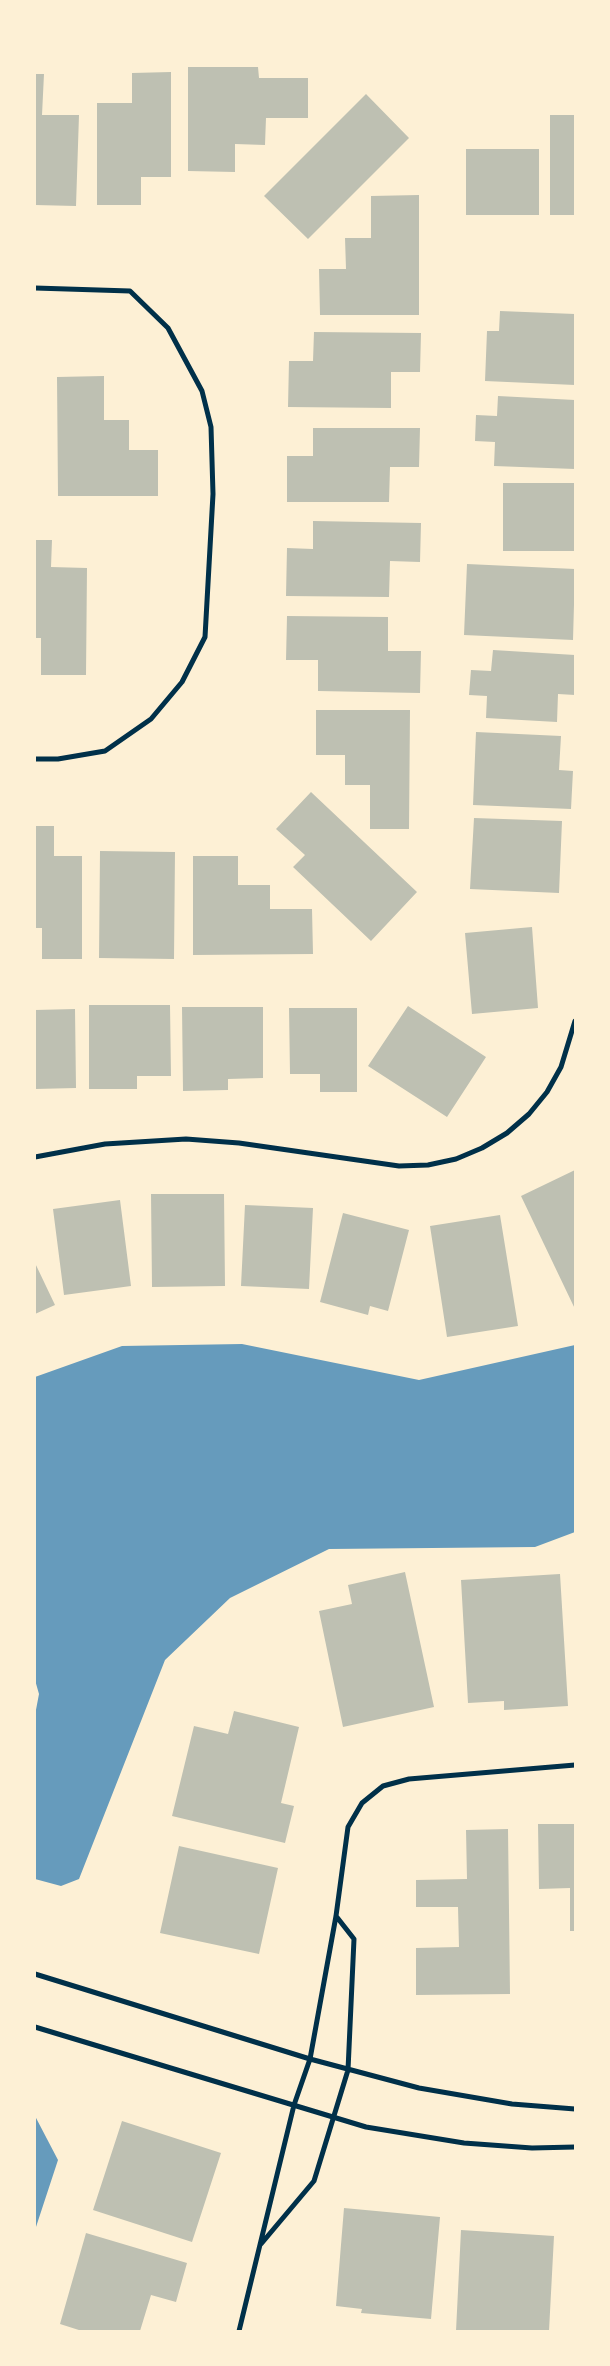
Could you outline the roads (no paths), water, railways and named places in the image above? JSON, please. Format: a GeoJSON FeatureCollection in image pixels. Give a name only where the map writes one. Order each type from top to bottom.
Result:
{"type":"FeatureCollection","features":[{"type":"Feature","properties":{"kind":"street"},"geometry":{"type":"LineString","coordinates":[[35,288],[130,291],[168,328],[202,391],[211,427],[213,494],[205,637],[182,682],[151,719],[105,751],[58,759],[35,759]]}},
{"type":"Feature","properties":{"kind":"street"},"geometry":{"type":"LineString","coordinates":[[35,1157],[106,1144],[186,1139],[239,1143],[399,1166],[428,1165],[456,1159],[482,1148],[507,1133],[528,1114],[547,1092],[561,1067],[575,1021]]}},
{"type":"Feature","properties":{"kind":"street"},"geometry":{"type":"LineString","coordinates":[[238,2331],[294,2106],[310,2059],[336,1916],[348,1827],[362,1803],[383,1786],[410,1778],[575,1765]]}},
{"type":"Feature","properties":{"kind":"street"},"geometry":{"type":"LineString","coordinates":[[259,2247],[314,2181],[348,2070],[354,1939],[336,1916]]}},
{"type":"Feature","properties":{"kind":"street"},"geometry":{"type":"LineString","coordinates":[[35,1974],[310,2059],[419,2088],[493,2101],[575,2109]]}},
{"type":"Feature","properties":{"kind":"street"},"geometry":{"type":"LineString","coordinates":[[35,2027],[366,2126],[464,2143],[532,2148],[575,2147]]}},
{"type":"Feature","properties":{"kind":"water"},"geometry":{"type":"Polygon","coordinates":[[[242,1344],[419,1380],[575,1345],[575,1532],[535,1547],[329,1549],[230,1598],[165,1660],[79,1879],[61,1886],[35,1879],[35,1715],[39,1694],[35,1680],[35,1377],[122,1346],[242,1344]]]}},
{"type":"Feature","properties":{"kind":"water"},"geometry":{"type":"Polygon","coordinates":[[[35,2116],[58,2160],[35,2230],[35,2116]]]}}]}
